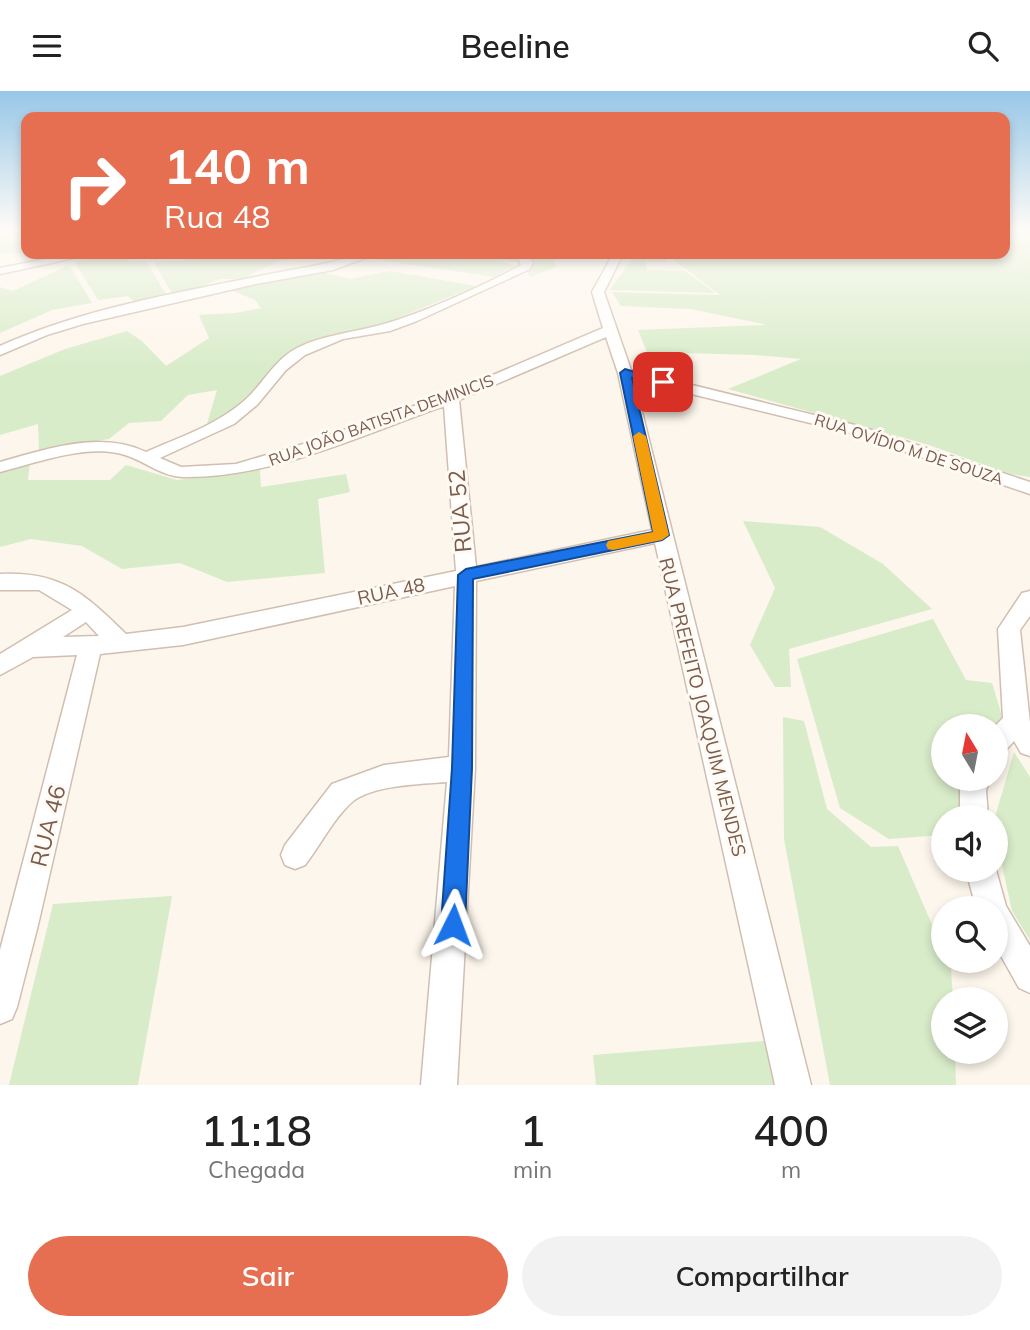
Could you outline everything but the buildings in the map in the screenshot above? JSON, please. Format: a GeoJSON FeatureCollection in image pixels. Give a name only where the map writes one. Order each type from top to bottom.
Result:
{"type":"FeatureCollection","features":[{"type":"Feature","properties":{"kind":"street"},"geometry":{"type":"LineString","coordinates":[[0,351],[42,332],[79,321],[277,276]]}},
{"type":"Feature","properties":{"kind":"street"},"geometry":{"type":"LineString","coordinates":[[148,457],[228,421],[252,402],[281,367],[300,352],[340,336],[385,328],[412,319],[507,276]]}},
{"type":"Feature","properties":{"kind":"street","name":"RUA PREFEITO JOAQUIM MENDES"},"geometry":{"type":"LineString","coordinates":[[606,276],[598,292],[625,373],[793,1085]]}},
{"type":"Feature","properties":{"kind":"street","name":"RUA JOÃO BATISITA DEMINICIS"},"geometry":{"type":"LineString","coordinates":[[0,467],[50,453],[94,447],[127,449],[181,472],[237,469],[306,449],[451,398],[610,330]]}},
{"type":"Feature","properties":{"kind":"street","name":"RUA OVÍDIO M DE SOUZA"},"geometry":{"type":"LineString","coordinates":[[625,373],[803,415],[908,447],[986,477],[1030,488]]}},
{"type":"Feature","properties":{"kind":"street","name":"RUA 52"},"geometry":{"type":"LineString","coordinates":[[439,1085],[453,925],[462,768],[466,575],[451,398]]}},
{"type":"Feature","properties":{"kind":"street","name":"RUA 48"},"geometry":{"type":"LineString","coordinates":[[25,648],[121,644],[183,636],[662,535]]}},
{"type":"Feature","properties":{"kind":"street"},"geometry":{"type":"LineString","coordinates":[[0,582],[27,579],[55,585],[121,644]]}},
{"type":"Feature","properties":{"kind":"street"},"geometry":{"type":"LineString","coordinates":[[1030,599],[1009,629],[1016,722],[1030,744]]}},
{"type":"Feature","properties":{"kind":"street"},"geometry":{"type":"LineString","coordinates":[[0,666],[86,611]]}},
{"type":"Feature","properties":{"kind":"street","name":"RUA 46"},"geometry":{"type":"LineString","coordinates":[[0,1007],[23,925],[91,645]]}},
{"type":"Feature","properties":{"kind":"street"},"geometry":{"type":"LineString","coordinates":[[1008,730],[1016,722]]}},
{"type":"Feature","properties":{"kind":"street"},"geometry":{"type":"LineString","coordinates":[[295,855],[342,793],[352,786],[371,780],[462,768]]}},
{"type":"Feature","properties":{"kind":"street"},"geometry":{"type":"LineString","coordinates":[[1008,938],[1030,977]]}},
{"type":"Feature","properties":{"kind":"green space"},"geometry":{"type":"Polygon","coordinates":[[[44,276],[76,276],[92,303],[52,310],[0,333],[0,287],[13,291],[44,276]]]}},
{"type":"Feature","properties":{"kind":"green space"},"geometry":{"type":"Polygon","coordinates":[[[83,276],[155,276],[169,299],[138,305],[128,296],[98,300],[83,276]]]}},
{"type":"Feature","properties":{"kind":"green space"},"geometry":{"type":"Polygon","coordinates":[[[162,276],[248,276],[243,279],[220,279],[174,297],[162,276]]]}},
{"type":"Feature","properties":{"kind":"green space"},"geometry":{"type":"Polygon","coordinates":[[[306,276],[350,279],[363,276],[421,276],[476,286],[383,324],[320,338],[289,352],[235,409],[206,427],[217,390],[188,395],[161,421],[129,423],[109,439],[39,450],[38,424],[0,435],[0,376],[65,349],[127,331],[142,341],[166,366],[209,338],[199,315],[236,313],[261,308],[255,300],[231,290],[306,276]]]}},
{"type":"Feature","properties":{"kind":"green space"},"geometry":{"type":"Polygon","coordinates":[[[620,276],[692,276],[715,293],[610,290],[620,276]]]}},
{"type":"Feature","properties":{"kind":"green space"},"geometry":{"type":"Polygon","coordinates":[[[696,276],[1030,276],[1030,477],[1010,474],[926,444],[728,389],[801,359],[647,352],[638,330],[767,325],[691,309],[621,306],[612,292],[720,295],[696,276]]]}},
{"type":"Feature","properties":{"kind":"green space"},"geometry":{"type":"Polygon","coordinates":[[[30,462],[28,480],[110,480],[126,465],[177,480],[260,470],[261,487],[346,474],[350,492],[318,499],[325,573],[227,582],[180,563],[122,569],[82,546],[31,539],[0,547],[0,473],[30,462]]]}},
{"type":"Feature","properties":{"kind":"green space"},"geometry":{"type":"Polygon","coordinates":[[[743,521],[820,527],[883,564],[932,609],[789,649],[791,687],[775,687],[750,645],[775,588],[743,521]]]}},
{"type":"Feature","properties":{"kind":"green space"},"geometry":{"type":"Polygon","coordinates":[[[933,619],[966,680],[992,683],[1001,714],[931,714],[931,791],[975,791],[969,805],[931,805],[931,836],[889,839],[840,808],[797,659],[933,619]]]}},
{"type":"Feature","properties":{"kind":"green space"},"geometry":{"type":"Polygon","coordinates":[[[783,717],[804,721],[827,809],[871,847],[898,846],[931,922],[931,973],[951,973],[952,987],[931,987],[931,1064],[955,1064],[956,1085],[830,1085],[784,839],[783,717]]]}},
{"type":"Feature","properties":{"kind":"green space"},"geometry":{"type":"Polygon","coordinates":[[[1014,752],[1030,777],[1030,940],[1012,911],[1006,882],[1008,882],[1008,805],[999,805],[1003,791],[1008,791],[1008,773],[1014,752]]]}},
{"type":"Feature","properties":{"kind":"green space"},"geometry":{"type":"Polygon","coordinates":[[[172,896],[138,1085],[9,1085],[53,904],[172,896]]]}},
{"type":"Feature","properties":{"kind":"green space"},"geometry":{"type":"Polygon","coordinates":[[[764,1041],[776,1085],[596,1085],[593,1055],[764,1041]]]}},
{"type":"Feature","properties":{"kind":"slow traffic"},"geometry":{"type":"LineString","coordinates":[[613,545],[662,535],[639,436]]}},
{"type":"Feature","properties":{"kind":"route"},"geometry":{"type":"LineString","coordinates":[[453,925],[462,768],[466,575],[662,535],[625,373],[663,382]]}}]}
